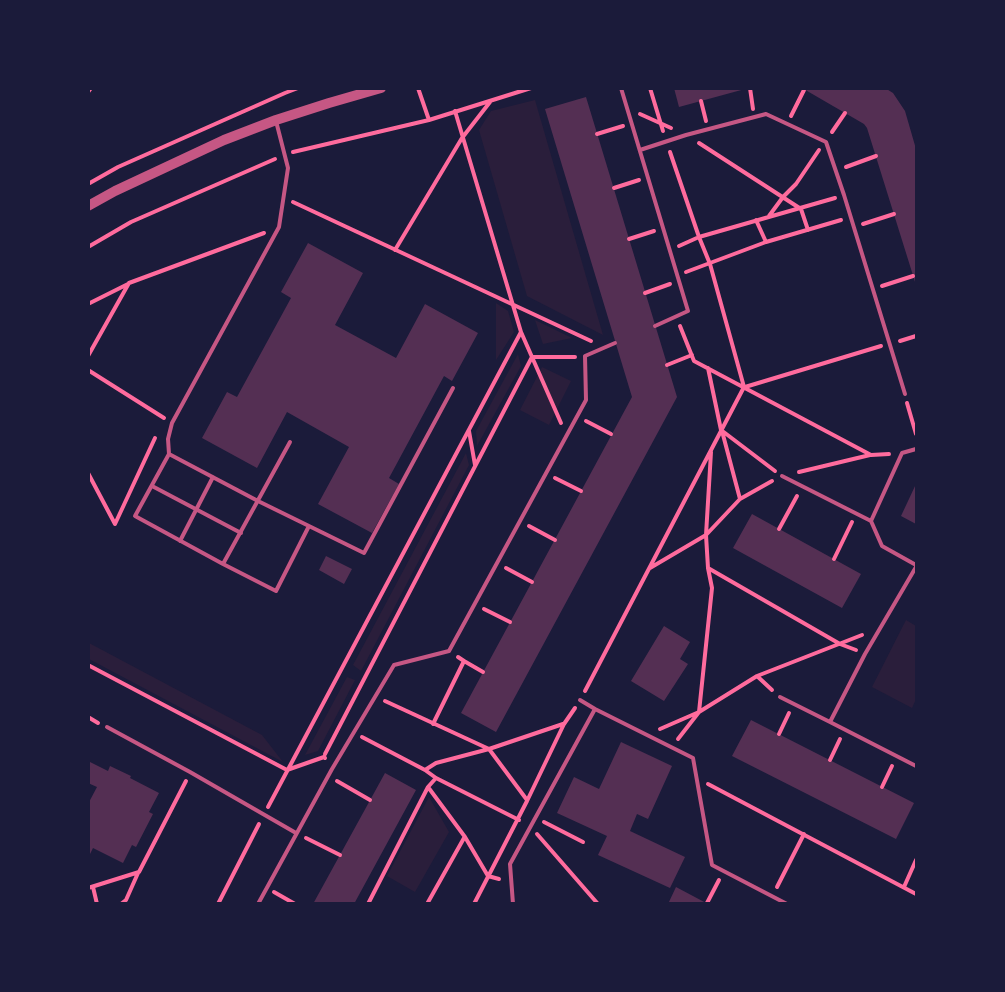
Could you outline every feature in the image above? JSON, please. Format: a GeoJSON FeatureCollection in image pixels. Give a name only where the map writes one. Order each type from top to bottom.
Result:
{"type":"FeatureCollection","features":[{"type":"Feature","properties":{"kind":"street"},"geometry":{"type":"LineString","coordinates":[[88,206],[224,140],[276,120],[381,88]]}},
{"type":"Feature","properties":{"kind":"lane"},"geometry":{"type":"LineString","coordinates":[[621,88],[688,311],[655,326]]}},
{"type":"Feature","properties":{"kind":"lane"},"geometry":{"type":"LineString","coordinates":[[640,150],[766,114],[826,142],[905,394]]}},
{"type":"Feature","properties":{"kind":"lane"},"geometry":{"type":"LineString","coordinates":[[276,120],[288,168],[279,227],[172,423],[168,439],[168,454],[135,516],[276,591],[309,526]]}},
{"type":"Feature","properties":{"kind":"lane"},"geometry":{"type":"LineString","coordinates":[[258,903],[332,769],[394,665],[449,651],[586,400],[585,356],[615,343]]}},
{"type":"Feature","properties":{"kind":"lane"},"geometry":{"type":"LineString","coordinates":[[168,454],[364,553],[453,388]]}},
{"type":"Feature","properties":{"kind":"lane"},"geometry":{"type":"LineString","coordinates":[[223,564],[290,442]]}},
{"type":"Feature","properties":{"kind":"lane"},"geometry":{"type":"LineString","coordinates":[[871,520],[902,453],[916,450]]}},
{"type":"Feature","properties":{"kind":"lane"},"geometry":{"type":"LineString","coordinates":[[782,476],[871,520],[882,546],[916,566],[865,654],[830,722]]}},
{"type":"Feature","properties":{"kind":"lane"},"geometry":{"type":"LineString","coordinates":[[180,541],[213,477]]}},
{"type":"Feature","properties":{"kind":"lane"},"geometry":{"type":"LineString","coordinates":[[152,486],[241,533]]}},
{"type":"Feature","properties":{"kind":"lane"},"geometry":{"type":"LineString","coordinates":[[780,697],[916,766]]}},
{"type":"Feature","properties":{"kind":"lane"},"geometry":{"type":"LineString","coordinates":[[580,700],[693,758],[712,865],[787,903]]}},
{"type":"Feature","properties":{"kind":"lane"},"geometry":{"type":"LineString","coordinates":[[513,903],[510,864],[595,709]]}},
{"type":"Feature","properties":{"kind":"lane"},"geometry":{"type":"LineString","coordinates":[[107,727],[296,833]]}},
{"type":"Feature","properties":{"kind":"path"},"geometry":{"type":"LineString","coordinates":[[88,184],[118,167],[298,88]]}},
{"type":"Feature","properties":{"kind":"path"},"geometry":{"type":"LineString","coordinates":[[418,88],[429,120]]}},
{"type":"Feature","properties":{"kind":"path"},"geometry":{"type":"LineString","coordinates":[[88,247],[131,222],[285,154],[429,120],[531,88]]}},
{"type":"Feature","properties":{"kind":"path"},"geometry":{"type":"LineString","coordinates":[[474,903],[564,724],[580,700],[744,387],[710,264],[666,142],[650,88]]}},
{"type":"Feature","properties":{"kind":"path"},"geometry":{"type":"LineString","coordinates":[[750,88],[754,117]]}},
{"type":"Feature","properties":{"kind":"path"},"geometry":{"type":"LineString","coordinates":[[787,124],[804,90]]}},
{"type":"Feature","properties":{"kind":"path"},"geometry":{"type":"LineString","coordinates":[[395,250],[462,138],[490,101]]}},
{"type":"Feature","properties":{"kind":"path"},"geometry":{"type":"LineString","coordinates":[[701,101],[708,130]]}},
{"type":"Feature","properties":{"kind":"path"},"geometry":{"type":"LineString","coordinates":[[627,110],[660,122],[686,135],[783,197],[801,209],[808,230]]}},
{"type":"Feature","properties":{"kind":"path"},"geometry":{"type":"LineString","coordinates":[[455,111],[521,332],[567,435]]}},
{"type":"Feature","properties":{"kind":"path"},"geometry":{"type":"LineString","coordinates":[[768,217],[796,184],[845,113]]}},
{"type":"Feature","properties":{"kind":"path"},"geometry":{"type":"LineString","coordinates":[[597,134],[632,123]]}},
{"type":"Feature","properties":{"kind":"path"},"geometry":{"type":"LineString","coordinates":[[836,171],[876,156]]}},
{"type":"Feature","properties":{"kind":"path"},"geometry":{"type":"LineString","coordinates":[[614,188],[648,177]]}},
{"type":"Feature","properties":{"kind":"path"},"geometry":{"type":"LineString","coordinates":[[670,249],[699,237],[844,195]]}},
{"type":"Feature","properties":{"kind":"path"},"geometry":{"type":"LineString","coordinates":[[284,198],[605,348]]}},
{"type":"Feature","properties":{"kind":"path"},"geometry":{"type":"LineString","coordinates":[[853,227],[894,214]]}},
{"type":"Feature","properties":{"kind":"path"},"geometry":{"type":"LineString","coordinates":[[645,292],[766,242],[850,217]]}},
{"type":"Feature","properties":{"kind":"path"},"geometry":{"type":"LineString","coordinates":[[756,220],[766,242]]}},
{"type":"Feature","properties":{"kind":"path"},"geometry":{"type":"LineString","coordinates":[[88,304],[129,283],[279,227]]}},
{"type":"Feature","properties":{"kind":"path"},"geometry":{"type":"LineString","coordinates":[[629,239],[663,227]]}},
{"type":"Feature","properties":{"kind":"path"},"geometry":{"type":"LineString","coordinates":[[872,289],[913,276]]}},
{"type":"Feature","properties":{"kind":"path"},"geometry":{"type":"LineString","coordinates":[[88,356],[129,283]]}},
{"type":"Feature","properties":{"kind":"path"},"geometry":{"type":"LineString","coordinates":[[676,317],[694,361],[871,455]]}},
{"type":"Feature","properties":{"kind":"path"},"geometry":{"type":"LineString","coordinates":[[218,903],[521,332]]}},
{"type":"Feature","properties":{"kind":"path"},"geometry":{"type":"LineString","coordinates":[[744,387],[916,336]]}},
{"type":"Feature","properties":{"kind":"path"},"geometry":{"type":"LineString","coordinates":[[667,365],[692,355]]}},
{"type":"Feature","properties":{"kind":"path"},"geometry":{"type":"LineString","coordinates":[[532,357],[585,356]]}},
{"type":"Feature","properties":{"kind":"path"},"geometry":{"type":"LineString","coordinates":[[88,665],[287,770],[324,756],[532,357]]}},
{"type":"Feature","properties":{"kind":"path"},"geometry":{"type":"LineString","coordinates":[[708,368],[721,430],[740,499]]}},
{"type":"Feature","properties":{"kind":"path"},"geometry":{"type":"LineString","coordinates":[[88,370],[172,423]]}},
{"type":"Feature","properties":{"kind":"path"},"geometry":{"type":"LineString","coordinates":[[905,394],[916,434]]}},
{"type":"Feature","properties":{"kind":"path"},"geometry":{"type":"LineString","coordinates":[[577,416],[611,435]]}},
{"type":"Feature","properties":{"kind":"path"},"geometry":{"type":"LineString","coordinates":[[721,430],[782,476]]}},
{"type":"Feature","properties":{"kind":"path"},"geometry":{"type":"LineString","coordinates":[[469,432],[475,466]]}},
{"type":"Feature","properties":{"kind":"path"},"geometry":{"type":"LineString","coordinates":[[88,473],[115,524],[155,438],[168,439]]}},
{"type":"Feature","properties":{"kind":"path"},"geometry":{"type":"LineString","coordinates":[[672,747],[699,712],[712,588],[706,535],[711,449]]}},
{"type":"Feature","properties":{"kind":"path"},"geometry":{"type":"LineString","coordinates":[[649,568],[706,535],[740,499],[782,476],[871,455],[902,453]]}},
{"type":"Feature","properties":{"kind":"path"},"geometry":{"type":"LineString","coordinates":[[546,473],[581,491]]}},
{"type":"Feature","properties":{"kind":"path"},"geometry":{"type":"LineString","coordinates":[[778,529],[802,486]]}},
{"type":"Feature","properties":{"kind":"path"},"geometry":{"type":"LineString","coordinates":[[834,559],[856,513]]}},
{"type":"Feature","properties":{"kind":"path"},"geometry":{"type":"LineString","coordinates":[[520,521],[555,540]]}},
{"type":"Feature","properties":{"kind":"path"},"geometry":{"type":"LineString","coordinates":[[497,562],[532,582]]}},
{"type":"Feature","properties":{"kind":"path"},"geometry":{"type":"LineString","coordinates":[[708,568],[840,644],[865,654]]}},
{"type":"Feature","properties":{"kind":"path"},"geometry":{"type":"LineString","coordinates":[[475,604],[510,622]]}},
{"type":"Feature","properties":{"kind":"path"},"geometry":{"type":"LineString","coordinates":[[647,735],[699,712],[757,676],[880,628]]}},
{"type":"Feature","properties":{"kind":"path"},"geometry":{"type":"LineString","coordinates":[[449,651],[483,672]]}},
{"type":"Feature","properties":{"kind":"path"},"geometry":{"type":"LineString","coordinates":[[433,724],[464,661]]}},
{"type":"Feature","properties":{"kind":"path"},"geometry":{"type":"LineString","coordinates":[[757,676],[780,697]]}},
{"type":"Feature","properties":{"kind":"path"},"geometry":{"type":"LineString","coordinates":[[374,696],[489,749],[536,817],[583,842]]}},
{"type":"Feature","properties":{"kind":"path"},"geometry":{"type":"LineString","coordinates":[[779,734],[794,704]]}},
{"type":"Feature","properties":{"kind":"path"},"geometry":{"type":"LineString","coordinates":[[425,770],[436,763],[489,749],[564,724]]}},
{"type":"Feature","properties":{"kind":"path"},"geometry":{"type":"LineString","coordinates":[[830,760],[844,729]]}},
{"type":"Feature","properties":{"kind":"path"},"geometry":{"type":"LineString","coordinates":[[354,733],[531,826],[598,903]]}},
{"type":"Feature","properties":{"kind":"path"},"geometry":{"type":"LineString","coordinates":[[324,756],[332,769]]}},
{"type":"Feature","properties":{"kind":"path"},"geometry":{"type":"LineString","coordinates":[[882,787],[897,756]]}},
{"type":"Feature","properties":{"kind":"path"},"geometry":{"type":"LineString","coordinates":[[121,903],[127,902],[139,872],[190,772]]}},
{"type":"Feature","properties":{"kind":"path"},"geometry":{"type":"LineString","coordinates":[[328,776],[370,800]]}},
{"type":"Feature","properties":{"kind":"path"},"geometry":{"type":"LineString","coordinates":[[368,903],[428,787],[436,778]]}},
{"type":"Feature","properties":{"kind":"path"},"geometry":{"type":"LineString","coordinates":[[697,778],[916,894]]}},
{"type":"Feature","properties":{"kind":"path"},"geometry":{"type":"LineString","coordinates":[[428,787],[465,837],[488,876],[511,882]]}},
{"type":"Feature","properties":{"kind":"path"},"geometry":{"type":"LineString","coordinates":[[296,833],[340,855]]}},
{"type":"Feature","properties":{"kind":"path"},"geometry":{"type":"LineString","coordinates":[[772,896],[804,834]]}},
{"type":"Feature","properties":{"kind":"path"},"geometry":{"type":"LineString","coordinates":[[427,903],[465,837]]}},
{"type":"Feature","properties":{"kind":"path"},"geometry":{"type":"LineString","coordinates":[[904,887],[916,860]]}},
{"type":"Feature","properties":{"kind":"path"},"geometry":{"type":"LineString","coordinates":[[707,903],[723,871]]}},
{"type":"Feature","properties":{"kind":"path"},"geometry":{"type":"LineString","coordinates":[[96,902],[91,887],[139,872]]}},
{"type":"Feature","properties":{"kind":"path"},"geometry":{"type":"LineString","coordinates":[[266,888],[295,903]]}},
{"type":"Feature","properties":{"kind":"shaded area"},"geometry":{"type":"Polygon","coordinates":[[[535,100],[603,335],[527,296],[479,130],[491,111],[535,100]]]}},
{"type":"Feature","properties":{"kind":"shaded area"},"geometry":{"type":"Polygon","coordinates":[[[496,303],[508,311],[514,332],[496,360],[496,303]]]}},
{"type":"Feature","properties":{"kind":"shaded area"},"geometry":{"type":"Polygon","coordinates":[[[535,320],[572,338],[543,344],[535,320]]]}},
{"type":"Feature","properties":{"kind":"shaded area"},"geometry":{"type":"Polygon","coordinates":[[[518,354],[521,366],[477,446],[476,431],[518,354]]]}},
{"type":"Feature","properties":{"kind":"shaded area"},"geometry":{"type":"Polygon","coordinates":[[[542,367],[571,381],[549,425],[520,410],[542,367]]]}},
{"type":"Feature","properties":{"kind":"shaded area"},"geometry":{"type":"Polygon","coordinates":[[[466,453],[469,465],[361,671],[353,665],[466,453]]]}},
{"type":"Feature","properties":{"kind":"shaded area"},"geometry":{"type":"Polygon","coordinates":[[[906,620],[916,626],[916,699],[912,708],[872,687],[906,620]]]}},
{"type":"Feature","properties":{"kind":"shaded area"},"geometry":{"type":"Polygon","coordinates":[[[89,643],[262,735],[283,762],[89,659],[89,643]]]}},
{"type":"Feature","properties":{"kind":"shaded area"},"geometry":{"type":"Polygon","coordinates":[[[347,677],[355,680],[318,751],[305,755],[347,677]]]}},
{"type":"Feature","properties":{"kind":"shaded area"},"geometry":{"type":"Polygon","coordinates":[[[429,797],[449,832],[415,892],[387,876],[429,797]]]}},
{"type":"Feature","properties":{"kind":"building"},"geometry":{"type":"Polygon","coordinates":[[[674,88],[744,88],[745,89],[679,107],[674,88]]]}},
{"type":"Feature","properties":{"kind":"building"},"geometry":{"type":"Polygon","coordinates":[[[802,88],[885,88],[893,93],[905,111],[916,149],[916,285],[867,128],[864,124],[802,88]]]}},
{"type":"Feature","properties":{"kind":"building"},"geometry":{"type":"Polygon","coordinates":[[[586,97],[677,397],[496,732],[461,713],[632,397],[545,109],[586,97]]]}},
{"type":"Feature","properties":{"kind":"building"},"geometry":{"type":"Polygon","coordinates":[[[308,243],[363,273],[335,325],[396,358],[425,304],[478,333],[452,381],[444,376],[389,478],[399,484],[372,533],[318,504],[349,447],[287,412],[257,468],[202,438],[227,392],[237,397],[291,298],[281,292],[308,243]]]}},
{"type":"Feature","properties":{"kind":"building"},"geometry":{"type":"Polygon","coordinates":[[[916,484],[916,524],[901,516],[916,484]]]}},
{"type":"Feature","properties":{"kind":"building"},"geometry":{"type":"Polygon","coordinates":[[[752,514],[861,574],[842,608],[733,548],[752,514]]]}},
{"type":"Feature","properties":{"kind":"building"},"geometry":{"type":"Polygon","coordinates":[[[326,556],[352,569],[344,584],[319,570],[326,556]]]}},
{"type":"Feature","properties":{"kind":"building"},"geometry":{"type":"Polygon","coordinates":[[[664,626],[690,642],[680,659],[688,664],[664,701],[631,681],[664,626]]]}},
{"type":"Feature","properties":{"kind":"building"},"geometry":{"type":"Polygon","coordinates":[[[751,720],[914,803],[896,839],[732,756],[751,720]]]}},
{"type":"Feature","properties":{"kind":"building"},"geometry":{"type":"Polygon","coordinates":[[[621,742],[672,766],[648,819],[637,814],[630,831],[685,857],[670,888],[598,855],[607,836],[557,813],[574,777],[599,789],[621,742]]]}},
{"type":"Feature","properties":{"kind":"building"},"geometry":{"type":"Polygon","coordinates":[[[88,761],[108,771],[110,766],[159,793],[149,812],[153,814],[136,847],[132,845],[123,863],[93,848],[88,858],[88,804],[97,787],[88,783],[88,761]]]}},
{"type":"Feature","properties":{"kind":"building"},"geometry":{"type":"Polygon","coordinates":[[[385,773],[416,790],[354,904],[313,904],[385,773]]]}},
{"type":"Feature","properties":{"kind":"building"},"geometry":{"type":"Polygon","coordinates":[[[676,887],[708,904],[668,904],[676,887]]]}}]}
